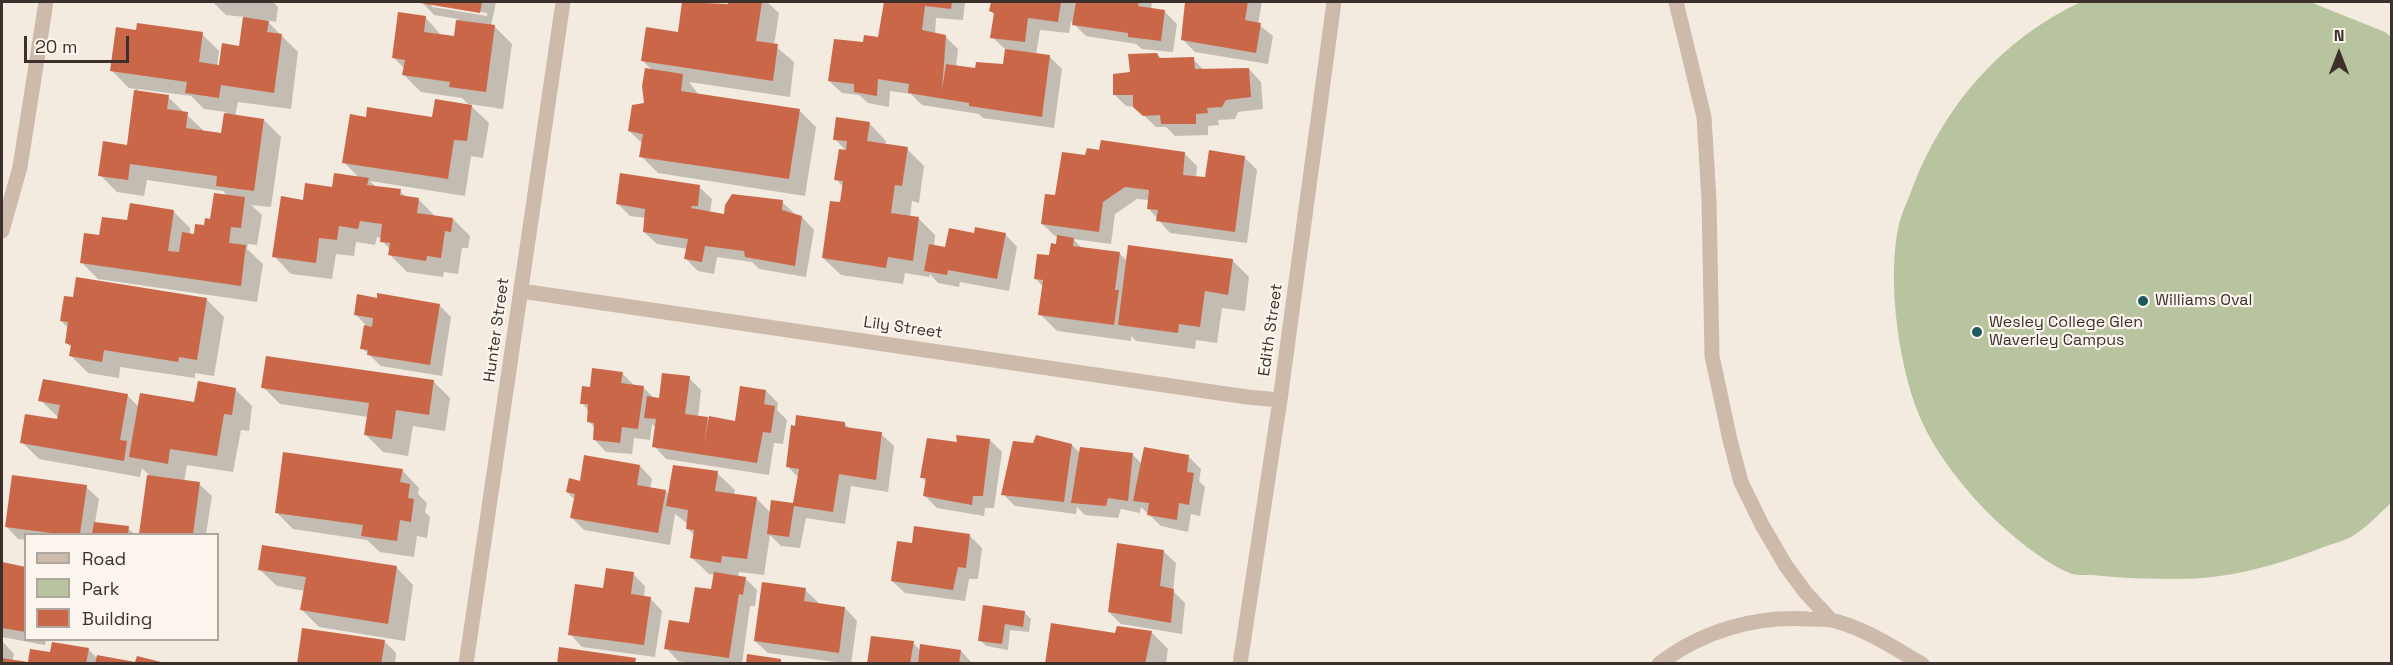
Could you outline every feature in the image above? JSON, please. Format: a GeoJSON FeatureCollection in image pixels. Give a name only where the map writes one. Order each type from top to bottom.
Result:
{"type":"FeatureCollection","features":[{"type":"Feature","properties":{"kind":"street"},"geometry":{"type":"LineString","coordinates":[[2,231],[20,167],[46,2]]}},
{"type":"Feature","properties":{"kind":"street","name":"Hunter Street"},"geometry":{"type":"LineString","coordinates":[[466,663],[563,2]]}},
{"type":"Feature","properties":{"kind":"street","name":"Edith Street"},"geometry":{"type":"LineString","coordinates":[[1240,663],[1280,400],[1334,2]]}},
{"type":"Feature","properties":{"kind":"street"},"geometry":{"type":"LineString","coordinates":[[1676,2],[1704,117],[1709,200],[1712,356],[1730,440],[1742,483],[1762,525],[1786,566],[1806,594],[1831,620]]}},
{"type":"Feature","properties":{"kind":"street","name":"Lily Street"},"geometry":{"type":"LineString","coordinates":[[521,291],[1280,400]]}},
{"type":"Feature","properties":{"kind":"street"},"geometry":{"type":"LineString","coordinates":[[1659,663],[1706,635],[1745,623],[1785,617],[1831,620],[1877,638],[1922,663]]}},
{"type":"Feature","properties":{"kind":"green space","name":"Williams Oval"},"geometry":{"type":"Polygon","coordinates":[[[2081,2],[2310,2],[2385,32],[2391,37],[2391,503],[2367,526],[2351,537],[2268,566],[2214,577],[2156,579],[2073,574],[2046,560],[2005,529],[1966,489],[1935,447],[1924,426],[1908,381],[1897,327],[1895,247],[1902,215],[1925,159],[1940,130],[1978,79],[2025,35],[2052,17],[2081,2]]]}},
{"type":"Feature","properties":{"kind":"building"},"geometry":{"type":"Polygon","coordinates":[[[420,2],[482,2],[480,13],[420,2]]]}},
{"type":"Feature","properties":{"kind":"building"},"geometry":{"type":"Polygon","coordinates":[[[682,2],[728,4],[728,2],[762,2],[756,41],[778,44],[773,81],[641,61],[646,27],[678,32],[682,2]]]}},
{"type":"Feature","properties":{"kind":"building"},"geometry":{"type":"Polygon","coordinates":[[[884,2],[952,2],[951,9],[925,6],[922,30],[946,35],[942,91],[946,64],[975,68],[976,62],[1003,64],[1005,49],[1050,55],[1042,117],[969,106],[969,103],[908,93],[909,84],[878,79],[877,96],[854,92],[854,84],[828,81],[834,39],[863,42],[864,35],[878,37],[884,2]]]}},
{"type":"Feature","properties":{"kind":"building"},"geometry":{"type":"Polygon","coordinates":[[[991,2],[1061,2],[1058,22],[1028,18],[1025,42],[990,38],[994,13],[989,11],[991,2]]]}},
{"type":"Feature","properties":{"kind":"building"},"geometry":{"type":"Polygon","coordinates":[[[1076,2],[1139,2],[1138,6],[1165,10],[1161,41],[1128,37],[1128,33],[1072,25],[1076,2]]]}},
{"type":"Feature","properties":{"kind":"building"},"geometry":{"type":"Polygon","coordinates":[[[1185,2],[1248,2],[1245,20],[1261,23],[1256,53],[1181,40],[1185,2]]]}},
{"type":"Feature","properties":{"kind":"building"},"geometry":{"type":"Polygon","coordinates":[[[398,12],[426,16],[424,32],[454,36],[456,20],[495,25],[486,92],[449,87],[450,82],[402,75],[405,60],[392,58],[398,12]]]}},
{"type":"Feature","properties":{"kind":"building"},"geometry":{"type":"Polygon","coordinates":[[[243,17],[269,21],[267,32],[282,34],[274,93],[221,85],[219,98],[185,93],[187,82],[110,71],[116,27],[136,30],[137,23],[203,32],[199,62],[219,65],[222,43],[239,46],[243,17]]]}},
{"type":"Feature","properties":{"kind":"building"},"geometry":{"type":"Polygon","coordinates":[[[1157,53],[1159,58],[1194,57],[1195,69],[1249,68],[1251,97],[1226,100],[1222,107],[1207,108],[1208,113],[1196,114],[1196,124],[1161,124],[1160,115],[1143,116],[1133,107],[1133,95],[1113,95],[1113,74],[1130,72],[1128,54],[1157,53]]]}},
{"type":"Feature","properties":{"kind":"building"},"geometry":{"type":"Polygon","coordinates":[[[645,68],[683,74],[681,91],[800,109],[789,179],[639,157],[643,134],[628,131],[632,105],[644,103],[642,86],[645,68]]]}},
{"type":"Feature","properties":{"kind":"building"},"geometry":{"type":"Polygon","coordinates":[[[134,90],[169,95],[167,109],[188,112],[186,128],[221,133],[224,113],[264,119],[254,191],[216,186],[217,176],[130,164],[128,180],[98,176],[103,141],[127,145],[134,90]]]}},
{"type":"Feature","properties":{"kind":"building"},"geometry":{"type":"Polygon","coordinates":[[[435,99],[472,105],[467,141],[454,140],[448,179],[342,163],[350,114],[366,117],[367,107],[432,117],[435,99]]]}},
{"type":"Feature","properties":{"kind":"building"},"geometry":{"type":"Polygon","coordinates":[[[836,117],[870,122],[867,141],[908,147],[902,186],[895,185],[891,213],[919,217],[913,261],[888,257],[886,268],[822,258],[830,201],[840,202],[843,181],[834,180],[839,149],[846,150],[847,141],[833,140],[836,117]]]}},
{"type":"Feature","properties":{"kind":"building"},"geometry":{"type":"Polygon","coordinates":[[[1101,140],[1185,152],[1183,175],[1205,177],[1209,150],[1245,156],[1235,232],[1156,221],[1158,210],[1147,209],[1149,190],[1125,187],[1103,202],[1099,232],[1041,224],[1045,194],[1055,195],[1062,152],[1085,155],[1087,148],[1099,150],[1101,140]]]}},
{"type":"Feature","properties":{"kind":"building"},"geometry":{"type":"Polygon","coordinates":[[[334,173],[369,178],[367,185],[401,189],[400,195],[419,198],[417,213],[453,218],[451,232],[445,231],[441,258],[427,256],[426,261],[388,255],[390,243],[380,242],[382,224],[360,221],[358,229],[339,226],[337,240],[319,238],[316,263],[272,257],[281,196],[303,200],[305,183],[332,187],[334,173]]]}},
{"type":"Feature","properties":{"kind":"building"},"geometry":{"type":"Polygon","coordinates":[[[620,173],[700,185],[698,206],[691,208],[724,214],[725,205],[732,194],[783,200],[782,210],[802,216],[795,266],[745,257],[744,251],[705,246],[702,262],[684,259],[688,239],[643,232],[645,209],[616,204],[620,173]]]}},
{"type":"Feature","properties":{"kind":"building"},"geometry":{"type":"Polygon","coordinates":[[[214,193],[245,197],[241,228],[231,227],[229,243],[246,245],[241,286],[80,263],[84,233],[99,235],[102,217],[127,220],[130,203],[174,210],[168,251],[179,252],[182,232],[194,234],[195,224],[204,225],[205,218],[210,219],[214,193]]]}},
{"type":"Feature","properties":{"kind":"building"},"geometry":{"type":"Polygon","coordinates":[[[975,227],[1006,233],[997,279],[948,270],[947,275],[924,271],[929,244],[945,247],[949,228],[974,233],[975,227]]]}},
{"type":"Feature","properties":{"kind":"building"},"geometry":{"type":"Polygon","coordinates":[[[1057,235],[1074,238],[1073,246],[1120,252],[1115,290],[1119,290],[1114,325],[1038,315],[1043,280],[1034,279],[1037,254],[1049,255],[1051,243],[1056,244],[1057,235]]]}},
{"type":"Feature","properties":{"kind":"building"},"geometry":{"type":"Polygon","coordinates":[[[1128,245],[1233,259],[1228,295],[1205,291],[1200,327],[1179,324],[1178,333],[1118,325],[1128,245]]]}},
{"type":"Feature","properties":{"kind":"building"},"geometry":{"type":"Polygon","coordinates":[[[76,277],[207,298],[197,360],[179,357],[178,362],[104,350],[102,362],[69,356],[71,345],[65,343],[68,322],[60,321],[64,296],[73,297],[76,277]]]}},
{"type":"Feature","properties":{"kind":"building"},"geometry":{"type":"Polygon","coordinates":[[[377,293],[440,304],[430,365],[367,355],[368,350],[360,349],[364,325],[372,327],[373,318],[354,315],[357,294],[377,298],[377,293]]]}},
{"type":"Feature","properties":{"kind":"building"},"geometry":{"type":"Polygon","coordinates":[[[266,356],[434,380],[429,415],[396,410],[392,439],[364,435],[369,403],[261,388],[266,356]]]}},
{"type":"Feature","properties":{"kind":"building"},"geometry":{"type":"Polygon","coordinates":[[[592,368],[623,372],[621,383],[644,386],[638,429],[622,427],[620,443],[593,440],[594,423],[587,422],[588,404],[580,404],[582,386],[590,387],[592,368]]]}},
{"type":"Feature","properties":{"kind":"building"},"geometry":{"type":"Polygon","coordinates":[[[662,373],[690,376],[685,414],[708,417],[704,445],[709,416],[735,421],[740,386],[766,390],[764,404],[775,406],[771,433],[763,432],[757,463],[652,447],[656,419],[644,418],[647,396],[659,398],[662,373]]]}},
{"type":"Feature","properties":{"kind":"building"},"geometry":{"type":"Polygon","coordinates":[[[43,379],[128,394],[120,440],[127,441],[124,461],[20,443],[25,414],[57,419],[60,405],[38,401],[43,379]]]}},
{"type":"Feature","properties":{"kind":"building"},"geometry":{"type":"Polygon","coordinates":[[[198,381],[236,388],[232,415],[224,414],[217,456],[170,449],[168,464],[129,457],[140,393],[194,402],[198,381]]]}},
{"type":"Feature","properties":{"kind":"building"},"geometry":{"type":"Polygon","coordinates":[[[796,415],[845,422],[845,427],[882,432],[876,480],[839,474],[833,512],[794,506],[789,537],[767,534],[771,500],[793,503],[799,469],[786,467],[791,425],[795,426],[796,415]]]}},
{"type":"Feature","properties":{"kind":"building"},"geometry":{"type":"Polygon","coordinates":[[[956,435],[990,439],[983,496],[973,496],[972,505],[923,496],[926,478],[920,478],[927,438],[957,442],[956,435]]]}},
{"type":"Feature","properties":{"kind":"building"},"geometry":{"type":"Polygon","coordinates":[[[1036,435],[1072,444],[1064,502],[1001,495],[1013,441],[1033,443],[1036,435]]]}},
{"type":"Feature","properties":{"kind":"building"},"geometry":{"type":"Polygon","coordinates":[[[1080,447],[1133,453],[1128,501],[1108,498],[1106,506],[1071,503],[1080,447]]]}},
{"type":"Feature","properties":{"kind":"building"},"geometry":{"type":"Polygon","coordinates":[[[1144,447],[1189,455],[1187,472],[1194,473],[1189,505],[1179,503],[1177,520],[1147,515],[1149,503],[1133,501],[1144,447]]]}},
{"type":"Feature","properties":{"kind":"building"},"geometry":{"type":"Polygon","coordinates":[[[283,452],[403,469],[400,482],[410,484],[408,498],[414,499],[411,522],[400,520],[397,541],[361,536],[363,525],[275,513],[283,452]]]}},
{"type":"Feature","properties":{"kind":"building"},"geometry":{"type":"Polygon","coordinates":[[[584,455],[640,465],[637,485],[666,490],[658,533],[570,518],[575,494],[566,492],[569,478],[580,481],[584,455]]]}},
{"type":"Feature","properties":{"kind":"building"},"geometry":{"type":"Polygon","coordinates":[[[673,465],[718,471],[715,491],[757,497],[747,559],[722,556],[721,563],[690,558],[694,530],[686,529],[688,510],[666,506],[673,465]]]}},
{"type":"Feature","properties":{"kind":"building"},"geometry":{"type":"Polygon","coordinates":[[[12,475],[87,485],[80,533],[51,533],[5,527],[12,475]]]}},
{"type":"Feature","properties":{"kind":"building"},"geometry":{"type":"Polygon","coordinates":[[[147,475],[200,482],[193,533],[139,533],[147,475]]]}},
{"type":"Feature","properties":{"kind":"building"},"geometry":{"type":"Polygon","coordinates":[[[94,522],[129,526],[128,533],[92,533],[94,522]]]}},
{"type":"Feature","properties":{"kind":"building"},"geometry":{"type":"Polygon","coordinates":[[[914,526],[970,534],[966,568],[958,567],[953,590],[891,581],[897,541],[912,543],[914,526]]]}},
{"type":"Feature","properties":{"kind":"building"},"geometry":{"type":"Polygon","coordinates":[[[1117,543],[1164,550],[1160,586],[1174,589],[1171,623],[1108,612],[1117,543]]]}},
{"type":"Feature","properties":{"kind":"building"},"geometry":{"type":"Polygon","coordinates":[[[262,545],[397,566],[388,624],[300,610],[306,577],[258,570],[262,545]]]}},
{"type":"Feature","properties":{"kind":"building"},"geometry":{"type":"Polygon","coordinates":[[[2,562],[24,567],[24,632],[2,628],[2,562]]]}},
{"type":"Feature","properties":{"kind":"building"},"geometry":{"type":"Polygon","coordinates":[[[606,568],[634,572],[631,594],[651,597],[644,645],[568,635],[575,584],[603,588],[606,568]]]}},
{"type":"Feature","properties":{"kind":"building"},"geometry":{"type":"Polygon","coordinates":[[[714,572],[746,577],[743,595],[739,594],[729,658],[664,649],[669,620],[689,623],[695,587],[711,589],[714,572]]]}},
{"type":"Feature","properties":{"kind":"building"},"geometry":{"type":"Polygon","coordinates":[[[762,582],[806,588],[804,601],[845,607],[839,653],[754,641],[762,582]]]}},
{"type":"Feature","properties":{"kind":"building"},"geometry":{"type":"Polygon","coordinates":[[[983,605],[1025,611],[1023,627],[1005,624],[1002,644],[978,641],[983,605]]]}},
{"type":"Feature","properties":{"kind":"building"},"geometry":{"type":"Polygon","coordinates":[[[1051,623],[1115,633],[1117,626],[1152,631],[1145,664],[1045,664],[1051,623]]]}},
{"type":"Feature","properties":{"kind":"building"},"geometry":{"type":"Polygon","coordinates":[[[302,628],[385,640],[381,664],[297,664],[302,628]]]}},
{"type":"Feature","properties":{"kind":"building"},"geometry":{"type":"Polygon","coordinates":[[[871,636],[914,641],[910,664],[867,664],[871,636]]]}},
{"type":"Feature","properties":{"kind":"building"},"geometry":{"type":"Polygon","coordinates":[[[52,642],[89,648],[86,664],[2,664],[2,658],[28,662],[30,649],[50,652],[52,642]]]}},
{"type":"Feature","properties":{"kind":"building"},"geometry":{"type":"Polygon","coordinates":[[[920,644],[961,650],[959,664],[918,664],[920,644]]]}},
{"type":"Feature","properties":{"kind":"building"},"geometry":{"type":"Polygon","coordinates":[[[559,647],[636,658],[635,664],[557,664],[559,647]]]}},
{"type":"Feature","properties":{"kind":"building"},"geometry":{"type":"Polygon","coordinates":[[[747,654],[781,659],[781,664],[746,664],[747,654]]]}},
{"type":"Feature","properties":{"kind":"building"},"geometry":{"type":"Polygon","coordinates":[[[97,655],[135,662],[137,656],[169,664],[95,664],[97,655]]]}},
{"type":"Feature","properties":{"kind":"place","name":"Williams Oval"},"geometry":{"type":"Point","coordinates":[2143,301]}},
{"type":"Feature","properties":{"kind":"place","name":"Wesley College Glen Waverley Campus"},"geometry":{"type":"Point","coordinates":[1977,332]}}]}
